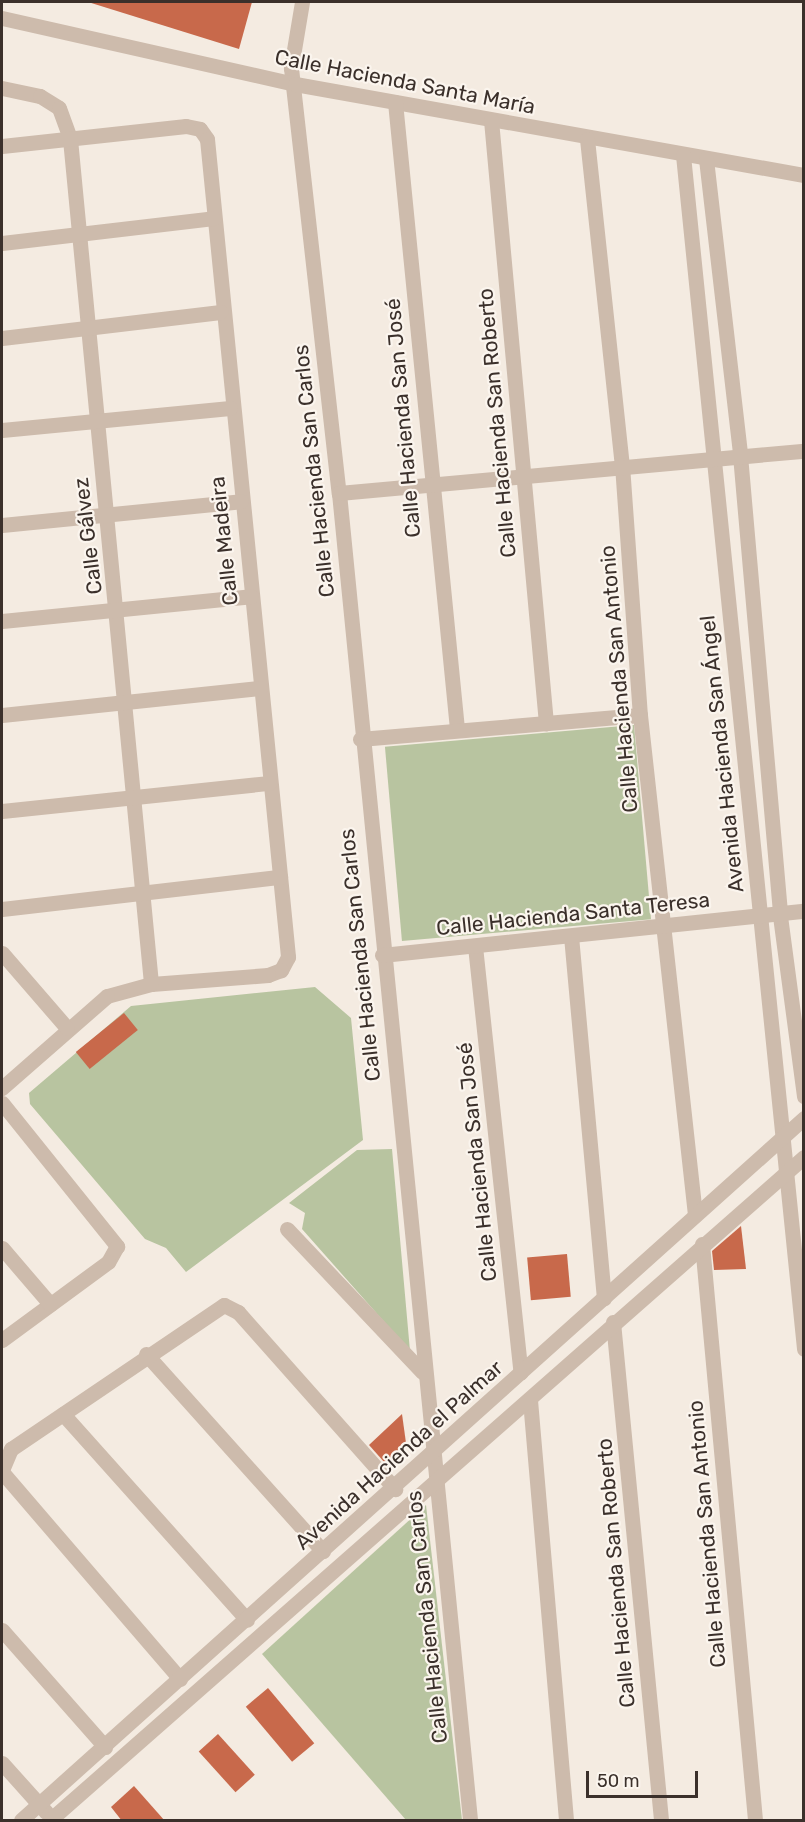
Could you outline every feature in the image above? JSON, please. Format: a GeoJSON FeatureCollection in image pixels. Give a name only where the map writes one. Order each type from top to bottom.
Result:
{"type":"FeatureCollection","features":[{"type":"Feature","properties":{"kind":"street","name":"Calle Hacienda San Carlos"},"geometry":{"type":"LineString","coordinates":[[302,2],[291,51],[339,493],[360,739],[422,1372],[470,1821]]}},
{"type":"Feature","properties":{"kind":"street","name":"Calle Hacienda Santa María"},"geometry":{"type":"LineString","coordinates":[[2,18],[295,84],[587,139],[804,175]]}},
{"type":"Feature","properties":{"kind":"street","name":"Calle Gálvez"},"geometry":{"type":"LineString","coordinates":[[2,87],[40,96],[59,108],[70,139],[90,327],[105,513],[118,609],[151,984]]}},
{"type":"Feature","properties":{"kind":"street","name":"Calle Hacienda San José"},"geometry":{"type":"LineString","coordinates":[[395,102],[430,487],[456,729]]}},
{"type":"Feature","properties":{"kind":"street","name":"Calle Hacienda San Roberto"},"geometry":{"type":"LineString","coordinates":[[491,120],[546,723]]}},
{"type":"Feature","properties":{"kind":"street","name":"Calle Madeira"},"geometry":{"type":"LineString","coordinates":[[70,139],[194,126],[208,145],[220,312],[288,957],[281,970],[268,975],[151,984]]}},
{"type":"Feature","properties":{"kind":"street"},"geometry":{"type":"LineString","coordinates":[[2,146],[70,139]]}},
{"type":"Feature","properties":{"kind":"street","name":"Calle Hacienda San Antonio"},"geometry":{"type":"LineString","coordinates":[[587,139],[622,465],[640,715],[666,924],[695,1215]]}},
{"type":"Feature","properties":{"kind":"street","name":"Avenida Hacienda San Ángel"},"geometry":{"type":"LineString","coordinates":[[684,155],[804,1349]]}},
{"type":"Feature","properties":{"kind":"street","name":"Avenida Hacienda San Ángel"},"geometry":{"type":"LineString","coordinates":[[706,159],[740,455],[780,916],[804,1096]]}},
{"type":"Feature","properties":{"kind":"street"},"geometry":{"type":"LineString","coordinates":[[2,243],[214,218]]}},
{"type":"Feature","properties":{"kind":"street"},"geometry":{"type":"LineString","coordinates":[[2,338],[220,312]]}},
{"type":"Feature","properties":{"kind":"street"},"geometry":{"type":"LineString","coordinates":[[2,430],[230,408]]}},
{"type":"Feature","properties":{"kind":"street"},"geometry":{"type":"LineString","coordinates":[[339,493],[430,487],[714,456],[804,451]]}},
{"type":"Feature","properties":{"kind":"street"},"geometry":{"type":"LineString","coordinates":[[2,525],[241,501]]}},
{"type":"Feature","properties":{"kind":"street"},"geometry":{"type":"LineString","coordinates":[[2,621],[251,596]]}},
{"type":"Feature","properties":{"kind":"street"},"geometry":{"type":"LineString","coordinates":[[2,715],[260,688]]}},
{"type":"Feature","properties":{"kind":"street"},"geometry":{"type":"LineString","coordinates":[[360,739],[640,715]]}},
{"type":"Feature","properties":{"kind":"street"},"geometry":{"type":"LineString","coordinates":[[2,811],[270,783]]}},
{"type":"Feature","properties":{"kind":"street"},"geometry":{"type":"LineString","coordinates":[[2,909],[280,877]]}},
{"type":"Feature","properties":{"kind":"street","name":"Calle Hacienda Santa Teresa"},"geometry":{"type":"LineString","coordinates":[[382,955],[666,924],[780,916],[804,911]]}},
{"type":"Feature","properties":{"kind":"street"},"geometry":{"type":"LineString","coordinates":[[571,936],[604,1299]]}},
{"type":"Feature","properties":{"kind":"street","name":"Calle Hacienda San José"},"geometry":{"type":"LineString","coordinates":[[475,946],[521,1373]]}},
{"type":"Feature","properties":{"kind":"street"},"geometry":{"type":"LineString","coordinates":[[2,953],[67,1028]]}},
{"type":"Feature","properties":{"kind":"street"},"geometry":{"type":"LineString","coordinates":[[2,1088],[90,1009],[117,992],[151,984]]}},
{"type":"Feature","properties":{"kind":"street"},"geometry":{"type":"LineString","coordinates":[[2,1103],[114,1239],[116,1251],[108,1262],[2,1340]]}},
{"type":"Feature","properties":{"kind":"street","name":"Avenida Hacienda el Palmar"},"geometry":{"type":"LineString","coordinates":[[21,1821],[395,1489],[804,1118]]}},
{"type":"Feature","properties":{"kind":"street","name":"Avenida Hacienda el Palmar"},"geometry":{"type":"LineString","coordinates":[[52,1820],[530,1400],[702,1244],[804,1157]]}},
{"type":"Feature","properties":{"kind":"street"},"geometry":{"type":"LineString","coordinates":[[287,1229],[422,1372]]}},
{"type":"Feature","properties":{"kind":"street","name":"Calle Hacienda San Antonio"},"geometry":{"type":"LineString","coordinates":[[702,1244],[754,1821]]}},
{"type":"Feature","properties":{"kind":"street"},"geometry":{"type":"LineString","coordinates":[[2,1248],[50,1304]]}},
{"type":"Feature","properties":{"kind":"street"},"geometry":{"type":"LineString","coordinates":[[180,1679],[3,1475],[11,1449],[210,1309],[224,1305],[238,1312],[395,1489]]}},
{"type":"Feature","properties":{"kind":"street","name":"Calle Hacienda San Roberto"},"geometry":{"type":"LineString","coordinates":[[614,1322],[661,1821]]}},
{"type":"Feature","properties":{"kind":"street"},"geometry":{"type":"LineString","coordinates":[[146,1354],[323,1551]]}},
{"type":"Feature","properties":{"kind":"street"},"geometry":{"type":"LineString","coordinates":[[530,1400],[566,1821]]}},
{"type":"Feature","properties":{"kind":"street"},"geometry":{"type":"LineString","coordinates":[[63,1414],[247,1620]]}},
{"type":"Feature","properties":{"kind":"street"},"geometry":{"type":"LineString","coordinates":[[2,1630],[105,1747]]}},
{"type":"Feature","properties":{"kind":"street"},"geometry":{"type":"LineString","coordinates":[[2,1763],[52,1820]]}},
{"type":"Feature","properties":{"kind":"green space"},"geometry":{"type":"Polygon","coordinates":[[[634,725],[651,919],[402,941],[385,747],[634,725]]]}},
{"type":"Feature","properties":{"kind":"green space"},"geometry":{"type":"Polygon","coordinates":[[[315,987],[351,1018],[363,1140],[186,1272],[166,1248],[145,1239],[30,1104],[29,1093],[131,1006],[315,987]]]}},
{"type":"Feature","properties":{"kind":"green space"},"geometry":{"type":"Polygon","coordinates":[[[392,1149],[410,1351],[302,1229],[305,1213],[289,1203],[357,1150],[392,1149]]]}},
{"type":"Feature","properties":{"kind":"green space"},"geometry":{"type":"Polygon","coordinates":[[[426,1505],[462,1820],[406,1820],[262,1654],[426,1505]]]}},
{"type":"Feature","properties":{"kind":"building"},"geometry":{"type":"Polygon","coordinates":[[[88,2],[252,2],[239,49],[88,2]]]}},
{"type":"Feature","properties":{"kind":"building"},"geometry":{"type":"Polygon","coordinates":[[[124,1013],[138,1030],[90,1069],[76,1052],[124,1013]]]}},
{"type":"Feature","properties":{"kind":"building"},"geometry":{"type":"Polygon","coordinates":[[[741,1226],[746,1269],[714,1270],[712,1251],[741,1226]]]}},
{"type":"Feature","properties":{"kind":"building"},"geometry":{"type":"Polygon","coordinates":[[[567,1254],[571,1297],[531,1300],[527,1257],[567,1254]]]}},
{"type":"Feature","properties":{"kind":"building"},"geometry":{"type":"Polygon","coordinates":[[[402,1414],[406,1443],[385,1463],[369,1445],[402,1414]]]}},
{"type":"Feature","properties":{"kind":"building"},"geometry":{"type":"Polygon","coordinates":[[[268,1688],[314,1743],[292,1762],[246,1707],[268,1688]]]}},
{"type":"Feature","properties":{"kind":"building"},"geometry":{"type":"Polygon","coordinates":[[[218,1734],[255,1775],[235,1792],[199,1751],[218,1734]]]}},
{"type":"Feature","properties":{"kind":"building"},"geometry":{"type":"Polygon","coordinates":[[[134,1786],[165,1821],[122,1821],[111,1807],[134,1786]]]}}]}
